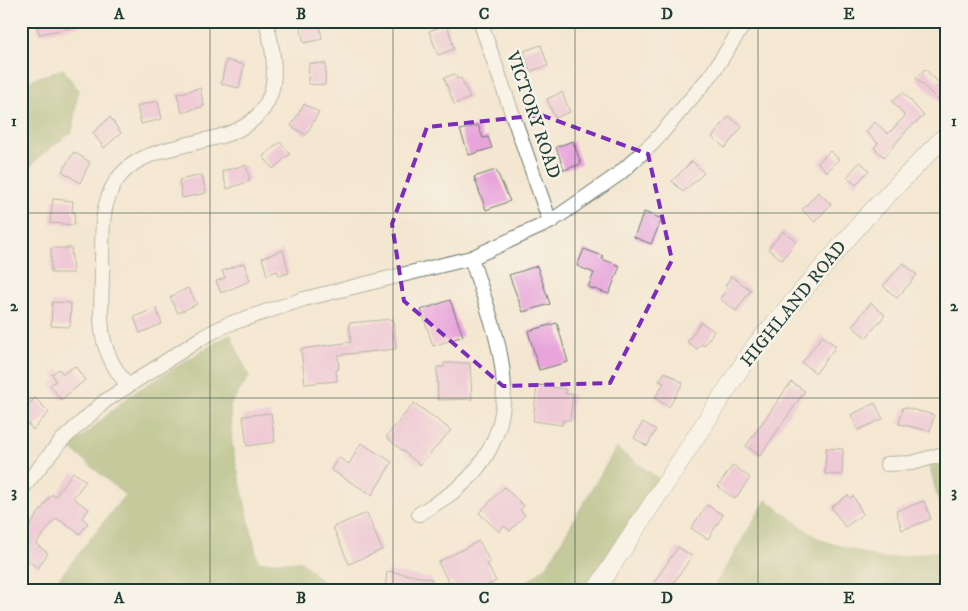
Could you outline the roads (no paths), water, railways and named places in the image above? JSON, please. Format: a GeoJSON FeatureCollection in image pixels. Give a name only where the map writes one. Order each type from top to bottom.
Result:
{"type":"FeatureCollection","features":[{"type":"Feature","properties":{"kind":"street"},"geometry":{"type":"LineString","coordinates":[[127,385],[110,362],[101,335],[103,217],[110,193],[124,172],[145,156],[234,132],[254,119],[272,92],[275,70],[266,21]]}},
{"type":"Feature","properties":{"kind":"street","name":"VICTORY ROAD"},"geometry":{"type":"LineString","coordinates":[[480,21],[550,222]]}},
{"type":"Feature","properties":{"kind":"street"},"geometry":{"type":"LineString","coordinates":[[21,490],[62,442],[105,401],[203,336],[254,314],[312,297],[471,258],[550,222],[618,174],[654,142],[712,75],[746,21]]}},
{"type":"Feature","properties":{"kind":"street","name":"HIGHLAND ROAD"},"geometry":{"type":"LineString","coordinates":[[596,590],[755,346],[866,217],[947,134]]}},
{"type":"Feature","properties":{"kind":"street"},"geometry":{"type":"LineString","coordinates":[[419,514],[450,495],[483,461],[502,416],[505,395],[501,351],[471,258]]}},
{"type":"Feature","properties":{"kind":"street"},"geometry":{"type":"LineString","coordinates":[[887,464],[912,463],[947,453]]}}]}
